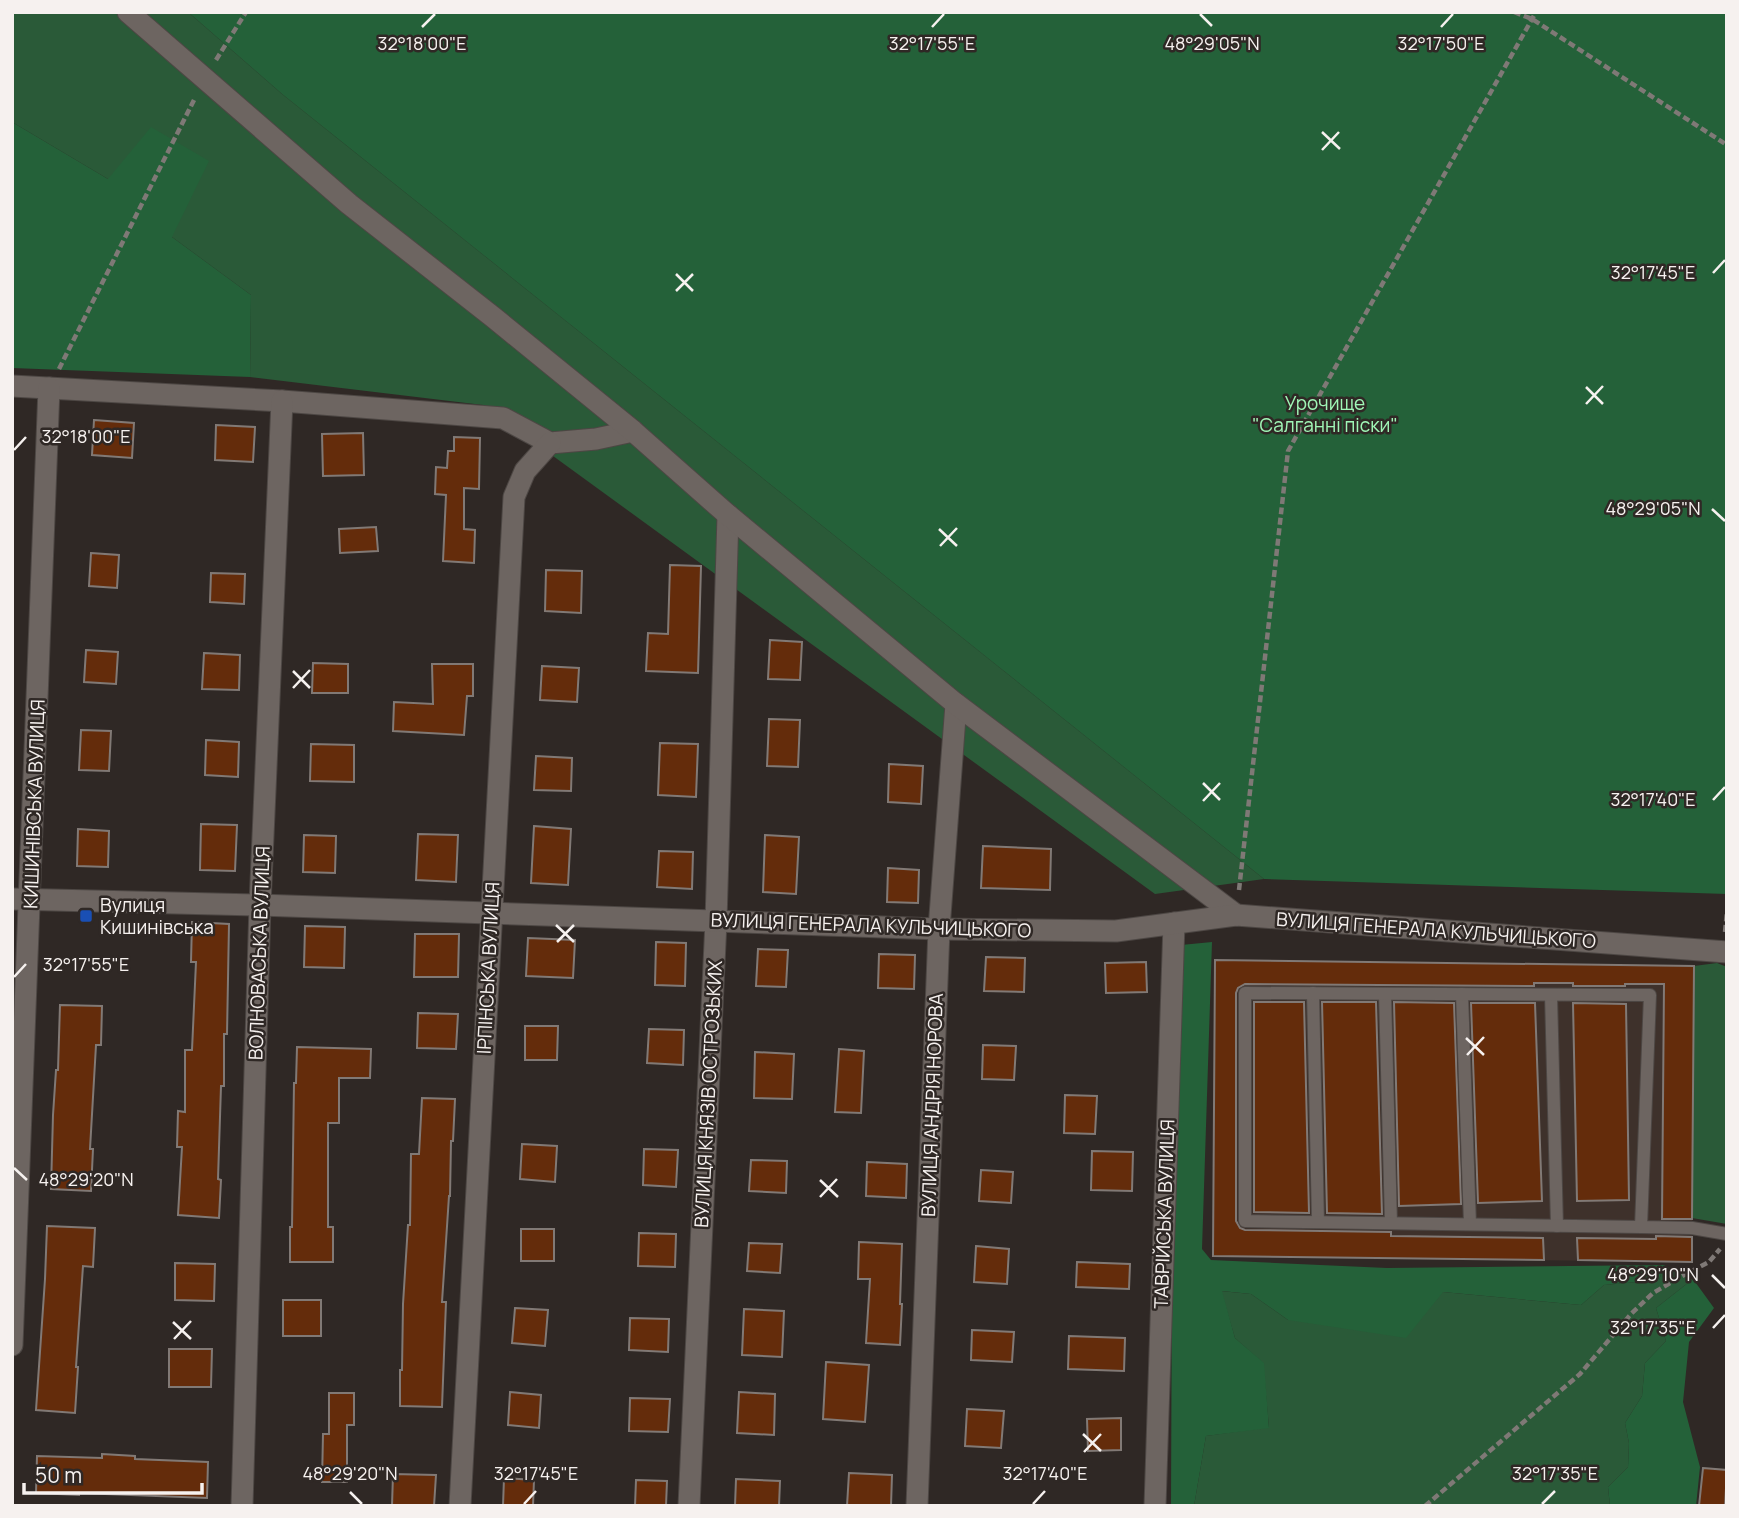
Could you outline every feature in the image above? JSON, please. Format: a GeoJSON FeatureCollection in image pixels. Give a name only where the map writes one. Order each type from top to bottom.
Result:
{"type":"FeatureCollection","features":[{"type":"Feature","properties":{"kind":"street"},"geometry":{"type":"LineString","coordinates":[[128,12],[349,204],[633,431],[728,515],[956,704],[1236,915]]}},
{"type":"Feature","properties":{"kind":"street"},"geometry":{"type":"LineString","coordinates":[[12,386],[282,401],[503,418],[550,443],[596,439],[633,431]]}},
{"type":"Feature","properties":{"kind":"street","name":"КИШИНІВСЬКА ВУЛИЦЯ"},"geometry":{"type":"LineString","coordinates":[[12,1345],[21,900],[49,388]]}},
{"type":"Feature","properties":{"kind":"street","name":"ВОЛНОВАСЬКА ВУЛИЦЯ"},"geometry":{"type":"LineString","coordinates":[[242,1506],[260,905],[282,401]]}},
{"type":"Feature","properties":{"kind":"street","name":"ІРПІНСЬКА ВУЛИЦЯ"},"geometry":{"type":"LineString","coordinates":[[460,1506],[514,497],[525,471],[550,443]]}},
{"type":"Feature","properties":{"kind":"street","name":"ВУЛИЦЯ КНЯЗІВ ОСТРОЗЬКИХ"},"geometry":{"type":"LineString","coordinates":[[689,1506],[716,921],[728,515]]}},
{"type":"Feature","properties":{"kind":"street","name":"ВУЛИЦЯ АНДРІЯ НОРОВА"},"geometry":{"type":"LineString","coordinates":[[917,1506],[939,929],[956,704]]}},
{"type":"Feature","properties":{"kind":"street","name":"ВУЛИЦЯ ГЕНЕРАЛА КУЛЬЧИЦЬКОГО"},"geometry":{"type":"LineString","coordinates":[[21,900],[260,905],[939,929],[1116,931],[1236,915],[1725,952]]}},
{"type":"Feature","properties":{"kind":"street","name":"ТАВРІЙСЬКА ВУЛИЦЯ"},"geometry":{"type":"LineString","coordinates":[[1156,1506],[1174,923]]}},
{"type":"Feature","properties":{"kind":"lane"},"geometry":{"type":"LineString","coordinates":[[1641,1227],[1650,995],[1245,993],[1245,1221],[1692,1228],[1727,1234]]}},
{"type":"Feature","properties":{"kind":"lane"},"geometry":{"type":"LineString","coordinates":[[1313,993],[1318,1222]]}},
{"type":"Feature","properties":{"kind":"lane"},"geometry":{"type":"LineString","coordinates":[[1385,994],[1391,1223]]}},
{"type":"Feature","properties":{"kind":"lane"},"geometry":{"type":"LineString","coordinates":[[1462,994],[1470,1224]]}},
{"type":"Feature","properties":{"kind":"lane"},"geometry":{"type":"LineString","coordinates":[[1551,995],[1557,1226]]}},
{"type":"Feature","properties":{"kind":"path"},"geometry":{"type":"LineString","coordinates":[[49,388],[205,78],[246,12]]}},
{"type":"Feature","properties":{"kind":"path"},"geometry":{"type":"LineString","coordinates":[[1514,12],[1532,19],[1727,145]]}},
{"type":"Feature","properties":{"kind":"path"},"geometry":{"type":"LineString","coordinates":[[1236,915],[1288,451],[1535,12]]}},
{"type":"Feature","properties":{"kind":"path"},"geometry":{"type":"LineString","coordinates":[[1425,1506],[1580,1374],[1631,1314],[1653,1293],[1709,1262],[1727,1240]]}},
{"type":"Feature","properties":{"kind":"shaded area"},"geometry":{"type":"Polygon","coordinates":[[[1215,960],[1694,966],[1692,1262],[1213,1256],[1215,960]]]}},
{"type":"Feature","properties":{"kind":"green space"},"geometry":{"type":"Polygon","coordinates":[[[12,12],[188,12],[282,94],[1264,879],[1155,894],[483,405],[250,377],[251,295],[172,237],[108,179],[12,122],[12,12]]]}},
{"type":"Feature","properties":{"kind":"green space","name":"Урочище \"Салганні піски\""},"geometry":{"type":"Polygon","coordinates":[[[188,12],[1727,12],[1727,894],[1264,879],[282,94],[188,12]]]}},
{"type":"Feature","properties":{"kind":"green space"},"geometry":{"type":"Polygon","coordinates":[[[12,122],[108,179],[151,127],[209,161],[172,237],[251,295],[250,377],[12,368],[12,122]]]}},
{"type":"Feature","properties":{"kind":"green space"},"geometry":{"type":"Polygon","coordinates":[[[1212,942],[1202,1249],[1211,1260],[1387,1268],[1664,1265],[1659,1280],[1604,1285],[1581,1305],[1443,1292],[1406,1338],[1288,1320],[1251,1294],[1222,1291],[1235,1338],[1264,1363],[1269,1428],[1206,1436],[1194,1506],[1171,1506],[1172,1251],[1181,945],[1212,942]]]}},
{"type":"Feature","properties":{"kind":"green space"},"geometry":{"type":"Polygon","coordinates":[[[1717,963],[1727,967],[1727,1224],[1692,1218],[1694,966],[1717,963]]]}},
{"type":"Feature","properties":{"kind":"green space"},"geometry":{"type":"Polygon","coordinates":[[[1664,1265],[1693,1279],[1656,1308],[1666,1341],[1645,1363],[1642,1396],[1625,1423],[1629,1443],[1628,1467],[1608,1487],[1610,1506],[1194,1506],[1206,1436],[1269,1427],[1263,1363],[1235,1338],[1221,1291],[1251,1294],[1288,1320],[1443,1292],[1581,1305],[1604,1285],[1659,1280],[1664,1265]]]}},
{"type":"Feature","properties":{"kind":"green space"},"geometry":{"type":"Polygon","coordinates":[[[1693,1279],[1714,1308],[1689,1342],[1683,1402],[1700,1467],[1696,1506],[1610,1506],[1608,1487],[1628,1467],[1629,1443],[1625,1423],[1642,1396],[1645,1363],[1666,1341],[1656,1308],[1693,1279]]]}},
{"type":"Feature","properties":{"kind":"building"},"geometry":{"type":"Polygon","coordinates":[[[94,420],[134,423],[132,458],[92,455],[94,420]]]}},
{"type":"Feature","properties":{"kind":"building"},"geometry":{"type":"Polygon","coordinates":[[[216,425],[255,427],[253,462],[215,460],[216,425]]]}},
{"type":"Feature","properties":{"kind":"building"},"geometry":{"type":"Polygon","coordinates":[[[363,433],[364,475],[323,476],[322,434],[363,433]]]}},
{"type":"Feature","properties":{"kind":"building"},"geometry":{"type":"Polygon","coordinates":[[[454,437],[480,438],[479,489],[464,488],[464,529],[475,530],[474,563],[443,561],[446,495],[435,494],[436,467],[447,468],[448,451],[454,451],[454,437]]]}},
{"type":"Feature","properties":{"kind":"building"},"geometry":{"type":"Polygon","coordinates":[[[376,527],[378,551],[340,553],[339,529],[376,527]]]}},
{"type":"Feature","properties":{"kind":"building"},"geometry":{"type":"Polygon","coordinates":[[[91,553],[119,555],[117,588],[89,586],[91,553]]]}},
{"type":"Feature","properties":{"kind":"building"},"geometry":{"type":"Polygon","coordinates":[[[670,565],[701,566],[698,673],[646,671],[648,633],[668,634],[670,565]]]}},
{"type":"Feature","properties":{"kind":"building"},"geometry":{"type":"Polygon","coordinates":[[[546,570],[582,571],[581,613],[545,611],[546,570]]]}},
{"type":"Feature","properties":{"kind":"building"},"geometry":{"type":"Polygon","coordinates":[[[211,573],[245,574],[244,604],[210,602],[211,573]]]}},
{"type":"Feature","properties":{"kind":"building"},"geometry":{"type":"Polygon","coordinates":[[[770,640],[802,642],[800,680],[768,679],[770,640]]]}},
{"type":"Feature","properties":{"kind":"building"},"geometry":{"type":"Polygon","coordinates":[[[86,650],[118,652],[116,684],[84,682],[86,650]]]}},
{"type":"Feature","properties":{"kind":"building"},"geometry":{"type":"Polygon","coordinates":[[[204,653],[240,655],[239,690],[202,689],[204,653]]]}},
{"type":"Feature","properties":{"kind":"building"},"geometry":{"type":"Polygon","coordinates":[[[313,663],[348,664],[348,693],[312,693],[313,663]]]}},
{"type":"Feature","properties":{"kind":"building"},"geometry":{"type":"Polygon","coordinates":[[[432,664],[473,664],[473,696],[467,696],[464,735],[393,731],[394,702],[433,704],[432,664]]]}},
{"type":"Feature","properties":{"kind":"building"},"geometry":{"type":"Polygon","coordinates":[[[542,666],[579,668],[577,702],[540,700],[542,666]]]}},
{"type":"Feature","properties":{"kind":"building"},"geometry":{"type":"Polygon","coordinates":[[[769,719],[800,720],[798,767],[767,766],[769,719]]]}},
{"type":"Feature","properties":{"kind":"building"},"geometry":{"type":"Polygon","coordinates":[[[81,730],[111,731],[109,771],[79,770],[81,730]]]}},
{"type":"Feature","properties":{"kind":"building"},"geometry":{"type":"Polygon","coordinates":[[[206,740],[239,742],[238,777],[205,775],[206,740]]]}},
{"type":"Feature","properties":{"kind":"building"},"geometry":{"type":"Polygon","coordinates":[[[660,743],[698,744],[696,797],[658,795],[660,743]]]}},
{"type":"Feature","properties":{"kind":"building"},"geometry":{"type":"Polygon","coordinates":[[[311,744],[354,745],[354,782],[310,781],[311,744]]]}},
{"type":"Feature","properties":{"kind":"building"},"geometry":{"type":"Polygon","coordinates":[[[536,756],[572,758],[571,791],[534,790],[536,756]]]}},
{"type":"Feature","properties":{"kind":"building"},"geometry":{"type":"Polygon","coordinates":[[[889,764],[923,766],[921,804],[888,802],[889,764]]]}},
{"type":"Feature","properties":{"kind":"building"},"geometry":{"type":"Polygon","coordinates":[[[201,824],[237,825],[235,871],[200,870],[201,824]]]}},
{"type":"Feature","properties":{"kind":"building"},"geometry":{"type":"Polygon","coordinates":[[[534,826],[571,829],[568,885],[531,883],[534,826]]]}},
{"type":"Feature","properties":{"kind":"building"},"geometry":{"type":"Polygon","coordinates":[[[78,829],[109,831],[108,867],[77,866],[78,829]]]}},
{"type":"Feature","properties":{"kind":"building"},"geometry":{"type":"Polygon","coordinates":[[[418,834],[458,835],[456,882],[416,880],[418,834]]]}},
{"type":"Feature","properties":{"kind":"building"},"geometry":{"type":"Polygon","coordinates":[[[304,835],[336,836],[335,873],[303,872],[304,835]]]}},
{"type":"Feature","properties":{"kind":"building"},"geometry":{"type":"Polygon","coordinates":[[[765,835],[799,837],[796,894],[763,892],[765,835]]]}},
{"type":"Feature","properties":{"kind":"building"},"geometry":{"type":"Polygon","coordinates":[[[983,846],[1051,849],[1050,890],[981,888],[983,846]]]}},
{"type":"Feature","properties":{"kind":"building"},"geometry":{"type":"Polygon","coordinates":[[[659,851],[693,852],[692,889],[657,887],[659,851]]]}},
{"type":"Feature","properties":{"kind":"building"},"geometry":{"type":"Polygon","coordinates":[[[888,868],[919,870],[918,903],[887,902],[888,868]]]}},
{"type":"Feature","properties":{"kind":"building"},"geometry":{"type":"Polygon","coordinates":[[[192,922],[229,924],[227,1034],[224,1034],[224,1086],[221,1086],[219,1218],[178,1215],[182,1147],[177,1147],[178,1111],[185,1112],[185,1050],[192,1050],[196,962],[191,962],[192,922]]]}},
{"type":"Feature","properties":{"kind":"building"},"geometry":{"type":"Polygon","coordinates":[[[305,926],[345,927],[344,968],[304,967],[305,926]]]}},
{"type":"Feature","properties":{"kind":"building"},"geometry":{"type":"Polygon","coordinates":[[[415,934],[459,934],[458,977],[414,977],[415,934]]]}},
{"type":"Feature","properties":{"kind":"building"},"geometry":{"type":"Polygon","coordinates":[[[528,938],[575,940],[573,978],[526,976],[528,938]]]}},
{"type":"Feature","properties":{"kind":"building"},"geometry":{"type":"Polygon","coordinates":[[[656,942],[686,943],[685,986],[655,985],[656,942]]]}},
{"type":"Feature","properties":{"kind":"building"},"geometry":{"type":"Polygon","coordinates":[[[758,949],[788,950],[786,987],[756,986],[758,949]]]}},
{"type":"Feature","properties":{"kind":"building"},"geometry":{"type":"Polygon","coordinates":[[[879,954],[915,955],[914,989],[878,988],[879,954]]]}},
{"type":"Feature","properties":{"kind":"building"},"geometry":{"type":"Polygon","coordinates":[[[986,957],[1025,958],[1024,992],[984,991],[986,957]]]}},
{"type":"Feature","properties":{"kind":"building"},"geometry":{"type":"Polygon","coordinates":[[[1215,960],[1694,966],[1692,1219],[1662,1219],[1664,984],[1245,984],[1238,988],[1236,993],[1236,1221],[1240,1228],[1391,1232],[1391,1236],[1543,1238],[1544,1260],[1213,1256],[1215,960]]]}},
{"type":"Feature","properties":{"kind":"building"},"geometry":{"type":"Polygon","coordinates":[[[1146,962],[1147,992],[1106,993],[1105,963],[1146,962]]]}},
{"type":"Feature","properties":{"kind":"building"},"geometry":{"type":"Polygon","coordinates":[[[1254,1002],[1304,1002],[1309,1213],[1254,1212],[1254,1002]]]}},
{"type":"Feature","properties":{"kind":"building"},"geometry":{"type":"Polygon","coordinates":[[[1322,1002],[1376,1002],[1382,1214],[1327,1213],[1322,1002]]]}},
{"type":"Feature","properties":{"kind":"building"},"geometry":{"type":"Polygon","coordinates":[[[1394,1002],[1454,1003],[1461,1204],[1399,1206],[1394,1002]]]}},
{"type":"Feature","properties":{"kind":"building"},"geometry":{"type":"Polygon","coordinates":[[[1471,1003],[1535,1003],[1542,1201],[1478,1203],[1471,1003]]]}},
{"type":"Feature","properties":{"kind":"building"},"geometry":{"type":"Polygon","coordinates":[[[1573,1003],[1626,1004],[1629,1200],[1577,1201],[1573,1003]]]}},
{"type":"Feature","properties":{"kind":"building"},"geometry":{"type":"Polygon","coordinates":[[[60,1005],[102,1006],[101,1045],[96,1045],[90,1149],[93,1149],[91,1191],[51,1189],[60,1005]]]}},
{"type":"Feature","properties":{"kind":"building"},"geometry":{"type":"Polygon","coordinates":[[[418,1013],[458,1014],[456,1049],[417,1048],[418,1013]]]}},
{"type":"Feature","properties":{"kind":"building"},"geometry":{"type":"Polygon","coordinates":[[[525,1026],[558,1026],[557,1060],[525,1060],[525,1026]]]}},
{"type":"Feature","properties":{"kind":"building"},"geometry":{"type":"Polygon","coordinates":[[[649,1029],[684,1030],[683,1065],[647,1063],[649,1029]]]}},
{"type":"Feature","properties":{"kind":"building"},"geometry":{"type":"Polygon","coordinates":[[[983,1045],[1016,1046],[1014,1080],[982,1079],[983,1045]]]}},
{"type":"Feature","properties":{"kind":"building"},"geometry":{"type":"Polygon","coordinates":[[[297,1047],[371,1049],[370,1078],[339,1078],[339,1123],[328,1123],[328,1227],[333,1227],[333,1262],[290,1262],[297,1047]]]}},
{"type":"Feature","properties":{"kind":"building"},"geometry":{"type":"Polygon","coordinates":[[[839,1049],[864,1051],[861,1113],[835,1112],[839,1049]]]}},
{"type":"Feature","properties":{"kind":"building"},"geometry":{"type":"Polygon","coordinates":[[[755,1052],[794,1054],[792,1099],[754,1098],[755,1052]]]}},
{"type":"Feature","properties":{"kind":"building"},"geometry":{"type":"Polygon","coordinates":[[[1065,1095],[1097,1096],[1095,1134],[1064,1133],[1065,1095]]]}},
{"type":"Feature","properties":{"kind":"building"},"geometry":{"type":"Polygon","coordinates":[[[422,1098],[455,1099],[442,1302],[446,1302],[442,1407],[400,1406],[411,1154],[419,1154],[422,1098]]]}},
{"type":"Feature","properties":{"kind":"building"},"geometry":{"type":"Polygon","coordinates":[[[522,1144],[557,1146],[555,1182],[520,1179],[522,1144]]]}},
{"type":"Feature","properties":{"kind":"building"},"geometry":{"type":"Polygon","coordinates":[[[644,1149],[678,1150],[676,1187],[643,1185],[644,1149]]]}},
{"type":"Feature","properties":{"kind":"building"},"geometry":{"type":"Polygon","coordinates":[[[1092,1151],[1133,1152],[1132,1191],[1091,1190],[1092,1151]]]}},
{"type":"Feature","properties":{"kind":"building"},"geometry":{"type":"Polygon","coordinates":[[[751,1160],[787,1161],[786,1193],[749,1191],[751,1160]]]}},
{"type":"Feature","properties":{"kind":"building"},"geometry":{"type":"Polygon","coordinates":[[[867,1162],[907,1164],[906,1198],[866,1196],[867,1162]]]}},
{"type":"Feature","properties":{"kind":"building"},"geometry":{"type":"Polygon","coordinates":[[[981,1170],[1013,1172],[1011,1203],[979,1201],[981,1170]]]}},
{"type":"Feature","properties":{"kind":"building"},"geometry":{"type":"Polygon","coordinates":[[[47,1226],[95,1228],[93,1267],[83,1266],[75,1413],[36,1410],[47,1226]]]}},
{"type":"Feature","properties":{"kind":"building"},"geometry":{"type":"Polygon","coordinates":[[[521,1229],[554,1229],[554,1261],[521,1261],[521,1229]]]}},
{"type":"Feature","properties":{"kind":"building"},"geometry":{"type":"Polygon","coordinates":[[[639,1233],[676,1234],[675,1267],[638,1266],[639,1233]]]}},
{"type":"Feature","properties":{"kind":"building"},"geometry":{"type":"Polygon","coordinates":[[[1656,1236],[1692,1237],[1692,1262],[1578,1260],[1577,1238],[1656,1239],[1656,1236]]]}},
{"type":"Feature","properties":{"kind":"building"},"geometry":{"type":"Polygon","coordinates":[[[859,1242],[902,1244],[900,1345],[866,1343],[870,1279],[858,1279],[859,1242]]]}},
{"type":"Feature","properties":{"kind":"building"},"geometry":{"type":"Polygon","coordinates":[[[749,1243],[782,1244],[780,1273],[747,1271],[749,1243]]]}},
{"type":"Feature","properties":{"kind":"building"},"geometry":{"type":"Polygon","coordinates":[[[976,1246],[1009,1249],[1007,1284],[974,1282],[976,1246]]]}},
{"type":"Feature","properties":{"kind":"building"},"geometry":{"type":"Polygon","coordinates":[[[1077,1262],[1130,1264],[1129,1289],[1076,1287],[1077,1262]]]}},
{"type":"Feature","properties":{"kind":"building"},"geometry":{"type":"Polygon","coordinates":[[[175,1263],[215,1264],[214,1301],[175,1300],[175,1263]]]}},
{"type":"Feature","properties":{"kind":"building"},"geometry":{"type":"Polygon","coordinates":[[[283,1300],[321,1300],[321,1336],[283,1336],[283,1300]]]}},
{"type":"Feature","properties":{"kind":"building"},"geometry":{"type":"Polygon","coordinates":[[[515,1308],[548,1310],[545,1346],[512,1343],[515,1308]]]}},
{"type":"Feature","properties":{"kind":"building"},"geometry":{"type":"Polygon","coordinates":[[[744,1309],[784,1311],[782,1357],[742,1355],[744,1309]]]}},
{"type":"Feature","properties":{"kind":"building"},"geometry":{"type":"Polygon","coordinates":[[[630,1318],[669,1319],[668,1352],[629,1350],[630,1318]]]}},
{"type":"Feature","properties":{"kind":"building"},"geometry":{"type":"Polygon","coordinates":[[[972,1330],[1014,1332],[1012,1362],[971,1360],[972,1330]]]}},
{"type":"Feature","properties":{"kind":"building"},"geometry":{"type":"Polygon","coordinates":[[[1069,1336],[1125,1338],[1124,1371],[1068,1369],[1069,1336]]]}},
{"type":"Feature","properties":{"kind":"building"},"geometry":{"type":"Polygon","coordinates":[[[169,1349],[212,1349],[211,1387],[169,1387],[169,1349]]]}},
{"type":"Feature","properties":{"kind":"building"},"geometry":{"type":"Polygon","coordinates":[[[826,1362],[869,1365],[865,1422],[823,1419],[826,1362]]]}},
{"type":"Feature","properties":{"kind":"building"},"geometry":{"type":"Polygon","coordinates":[[[510,1392],[541,1395],[539,1428],[508,1425],[510,1392]]]}},
{"type":"Feature","properties":{"kind":"building"},"geometry":{"type":"Polygon","coordinates":[[[739,1392],[775,1394],[774,1435],[737,1433],[739,1392]]]}},
{"type":"Feature","properties":{"kind":"building"},"geometry":{"type":"Polygon","coordinates":[[[329,1393],[354,1393],[354,1425],[347,1425],[347,1482],[322,1482],[323,1434],[329,1434],[329,1393]]]}},
{"type":"Feature","properties":{"kind":"building"},"geometry":{"type":"Polygon","coordinates":[[[630,1398],[670,1399],[668,1432],[629,1431],[630,1398]]]}},
{"type":"Feature","properties":{"kind":"building"},"geometry":{"type":"Polygon","coordinates":[[[967,1409],[1004,1411],[1001,1448],[965,1446],[967,1409]]]}},
{"type":"Feature","properties":{"kind":"building"},"geometry":{"type":"Polygon","coordinates":[[[1121,1418],[1121,1450],[1088,1451],[1087,1419],[1121,1418]]]}},
{"type":"Feature","properties":{"kind":"building"},"geometry":{"type":"Polygon","coordinates":[[[102,1454],[135,1456],[135,1459],[208,1462],[207,1498],[36,1493],[37,1456],[102,1458],[102,1454]]]}},
{"type":"Feature","properties":{"kind":"building"},"geometry":{"type":"Polygon","coordinates":[[[1703,1468],[1727,1470],[1725,1506],[1699,1506],[1703,1468]]]}},
{"type":"Feature","properties":{"kind":"building"},"geometry":{"type":"Polygon","coordinates":[[[849,1473],[892,1475],[891,1506],[847,1506],[849,1473]]]}},
{"type":"Feature","properties":{"kind":"building"},"geometry":{"type":"Polygon","coordinates":[[[393,1474],[436,1475],[434,1506],[392,1506],[393,1474]]]}},
{"type":"Feature","properties":{"kind":"building"},"geometry":{"type":"Polygon","coordinates":[[[504,1478],[534,1480],[533,1506],[503,1506],[504,1478]]]}},
{"type":"Feature","properties":{"kind":"building"},"geometry":{"type":"Polygon","coordinates":[[[736,1479],[780,1481],[779,1506],[735,1506],[736,1479]]]}},
{"type":"Feature","properties":{"kind":"building"},"geometry":{"type":"Polygon","coordinates":[[[636,1480],[667,1481],[666,1506],[635,1506],[636,1480]]]}},
{"type":"Feature","properties":{"kind":"place","name":"Вулиця Кишинівська"},"geometry":{"type":"Point","coordinates":[86,916]}}]}
